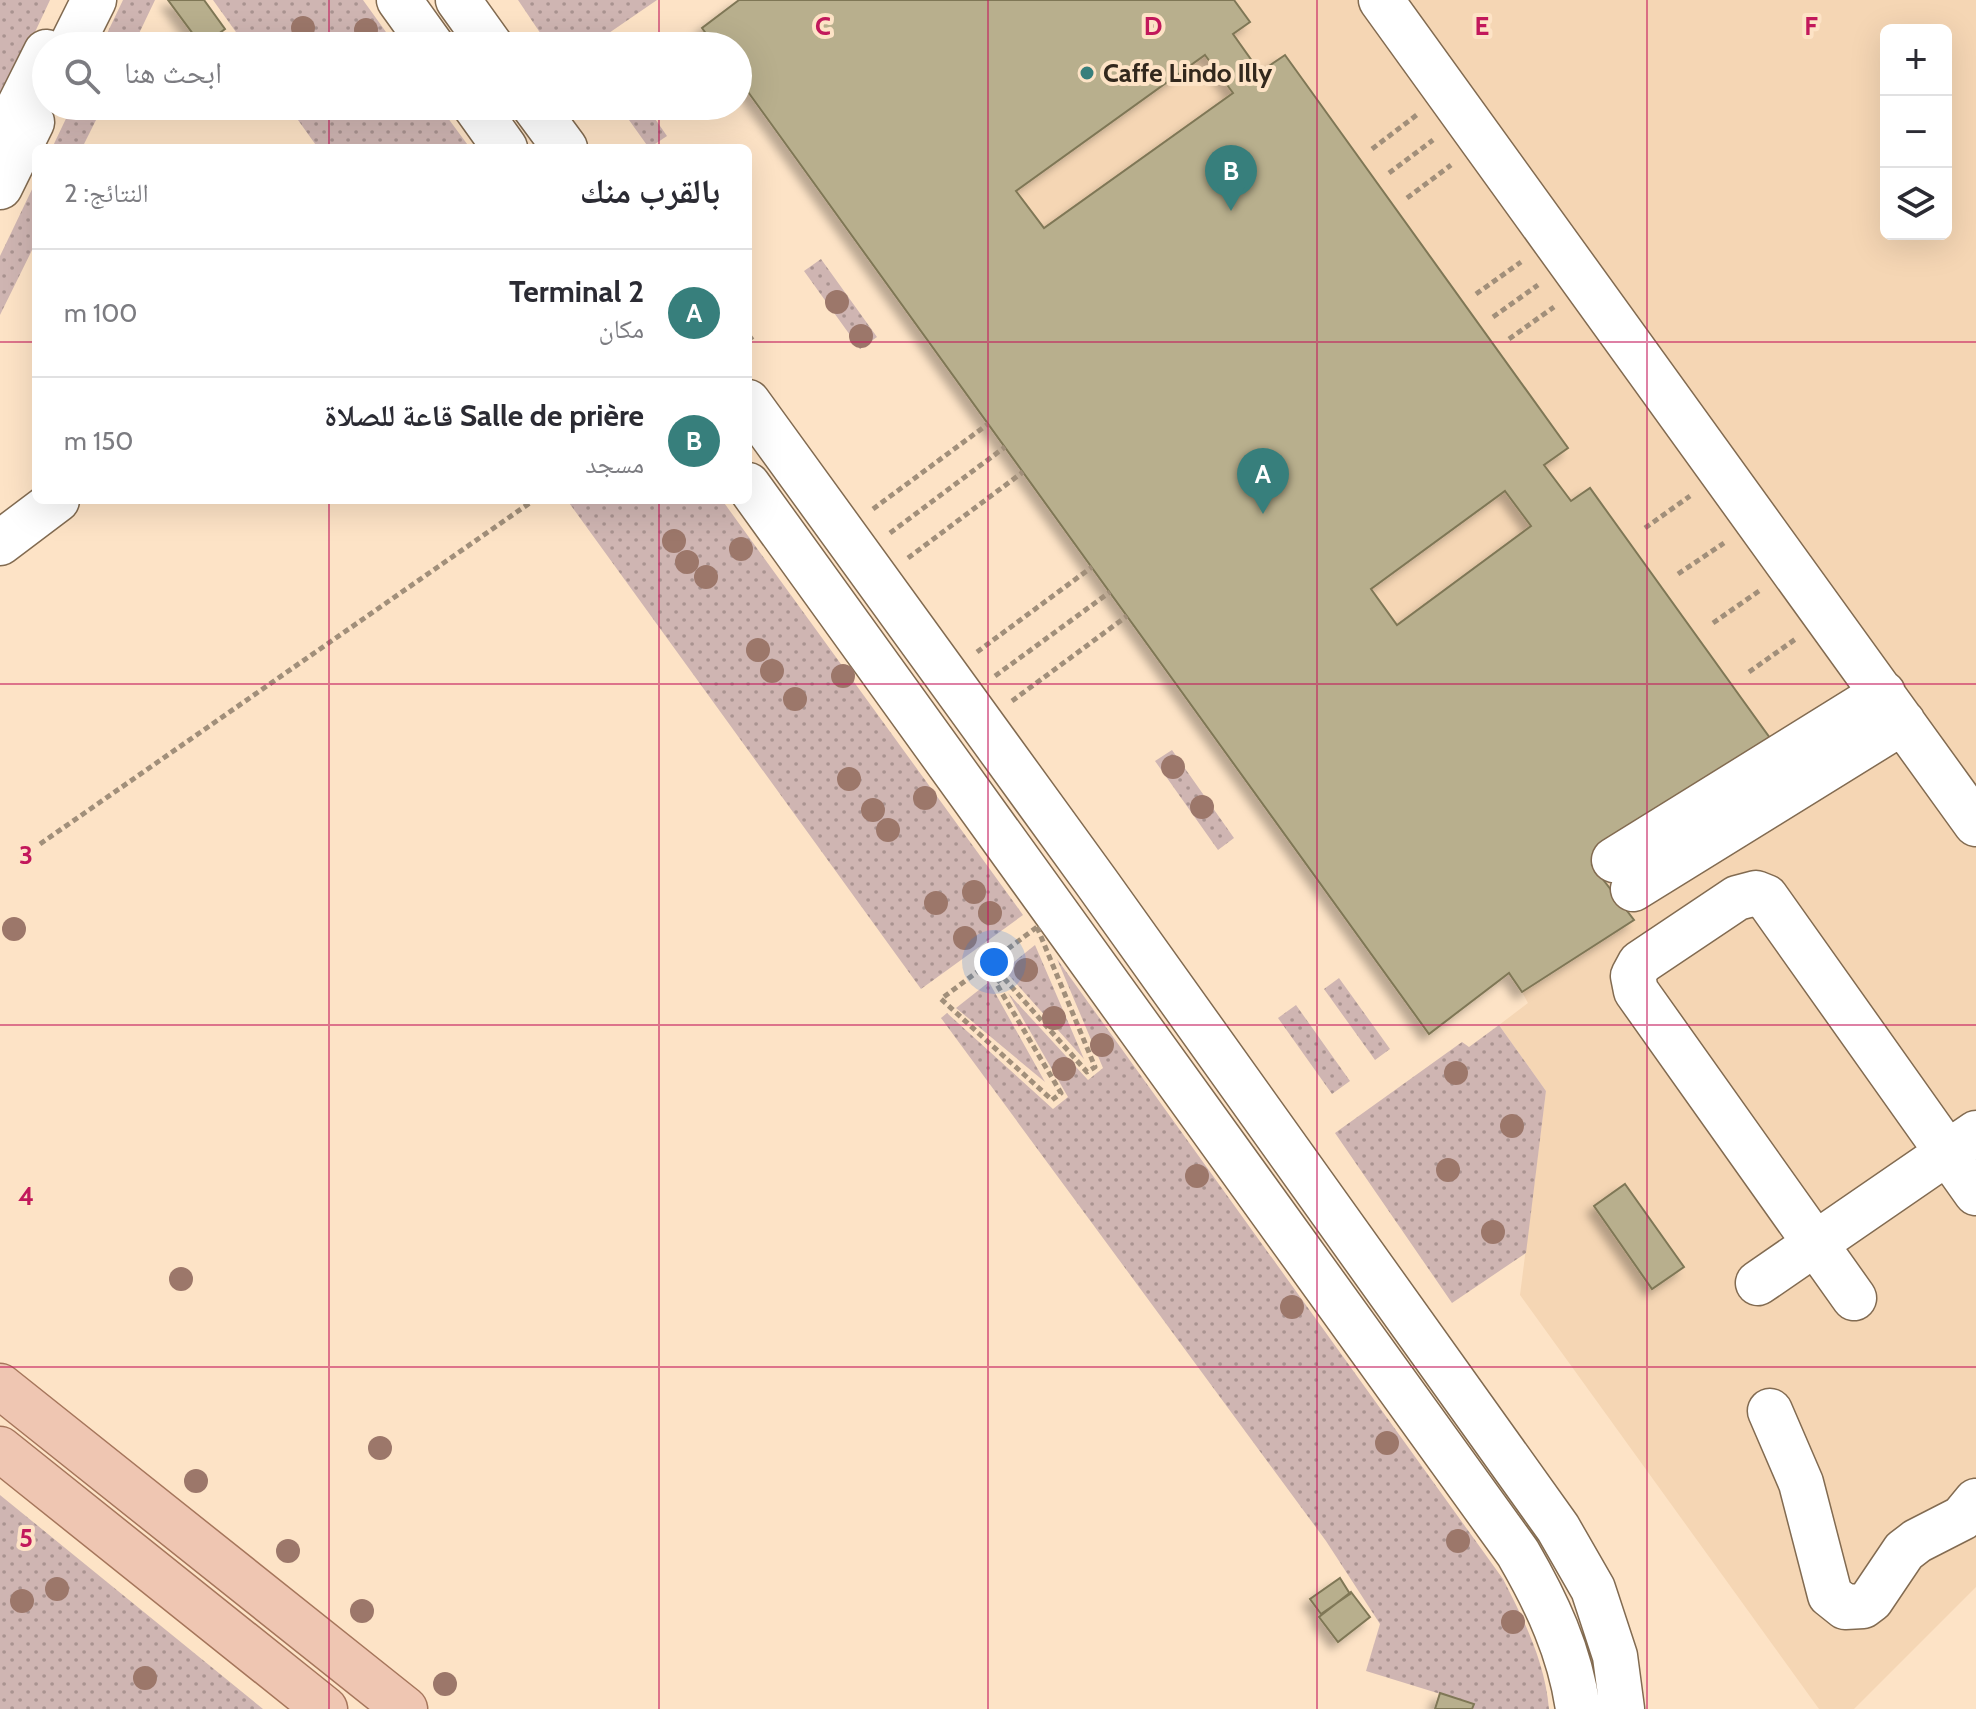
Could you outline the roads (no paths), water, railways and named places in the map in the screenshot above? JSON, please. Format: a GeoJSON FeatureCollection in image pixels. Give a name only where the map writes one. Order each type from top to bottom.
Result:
{"type":"FeatureCollection","features":[{"type":"Feature","properties":{"kind":"main road"},"geometry":{"type":"LineString","coordinates":[[0,1386],[405,1709]]}},
{"type":"Feature","properties":{"kind":"main road"},"geometry":{"type":"LineString","coordinates":[[0,1449],[325,1709]]}},
{"type":"Feature","properties":{"kind":"street"},"geometry":{"type":"LineString","coordinates":[[56,32],[72,0]]}},
{"type":"Feature","properties":{"kind":"street"},"geometry":{"type":"LineString","coordinates":[[78,32],[94,0]]}},
{"type":"Feature","properties":{"kind":"street"},"geometry":{"type":"LineString","coordinates":[[399,0],[422,32]]}},
{"type":"Feature","properties":{"kind":"street"},"geometry":{"type":"LineString","coordinates":[[458,0],[481,32]]}},
{"type":"Feature","properties":{"kind":"street"},"geometry":{"type":"LineString","coordinates":[[1381,0],[1976,824]]}},
{"type":"Feature","properties":{"kind":"street"},"geometry":{"type":"LineString","coordinates":[[0,144],[32,80]]}},
{"type":"Feature","properties":{"kind":"street"},"geometry":{"type":"LineString","coordinates":[[0,187],[34,120]]}},
{"type":"Feature","properties":{"kind":"street"},"geometry":{"type":"LineString","coordinates":[[485,120],[502,144]]}},
{"type":"Feature","properties":{"kind":"street"},"geometry":{"type":"LineString","coordinates":[[544,120],[562,144]]}},
{"type":"Feature","properties":{"kind":"street"},"geometry":{"type":"LineString","coordinates":[[752,408],[1558,1528],[1593,1589],[1615,1656],[1622,1709]]}},
{"type":"Feature","properties":{"kind":"street"},"geometry":{"type":"LineString","coordinates":[[752,491],[1518,1553],[1543,1596],[1562,1641],[1578,1709]]}},
{"type":"Feature","properties":{"kind":"street"},"geometry":{"type":"LineString","coordinates":[[0,543],[52,504]]}},
{"type":"Feature","properties":{"kind":"street"},"geometry":{"type":"LineString","coordinates":[[1624,874],[1893,707]]}},
{"type":"Feature","properties":{"kind":"street"},"geometry":{"type":"LineString","coordinates":[[1854,1298],[1636,991],[1633,976],[1640,963],[1746,893],[1766,897],[1962,1142],[1976,1193]]}},
{"type":"Feature","properties":{"kind":"street"},"geometry":{"type":"LineString","coordinates":[[1758,1283],[1962,1142]]}},
{"type":"Feature","properties":{"kind":"street"},"geometry":{"type":"LineString","coordinates":[[1770,1411],[1801,1483],[1830,1595],[1845,1607],[1863,1606],[1871,1600],[1904,1551],[1962,1518],[1976,1501]]}},
{"type":"Feature","properties":{"kind":"place","name":"Caffe Lindo Illy"},"geometry":{"type":"Point","coordinates":[1087,73]}},
{"type":"Feature","properties":{"kind":"place","name":"Salle de prière قاعة للصلاة"},"geometry":{"type":"Point","coordinates":[1231,211]}},
{"type":"Feature","properties":{"kind":"place","name":"Terminal 2"},"geometry":{"type":"Point","coordinates":[1263,514]}}]}
